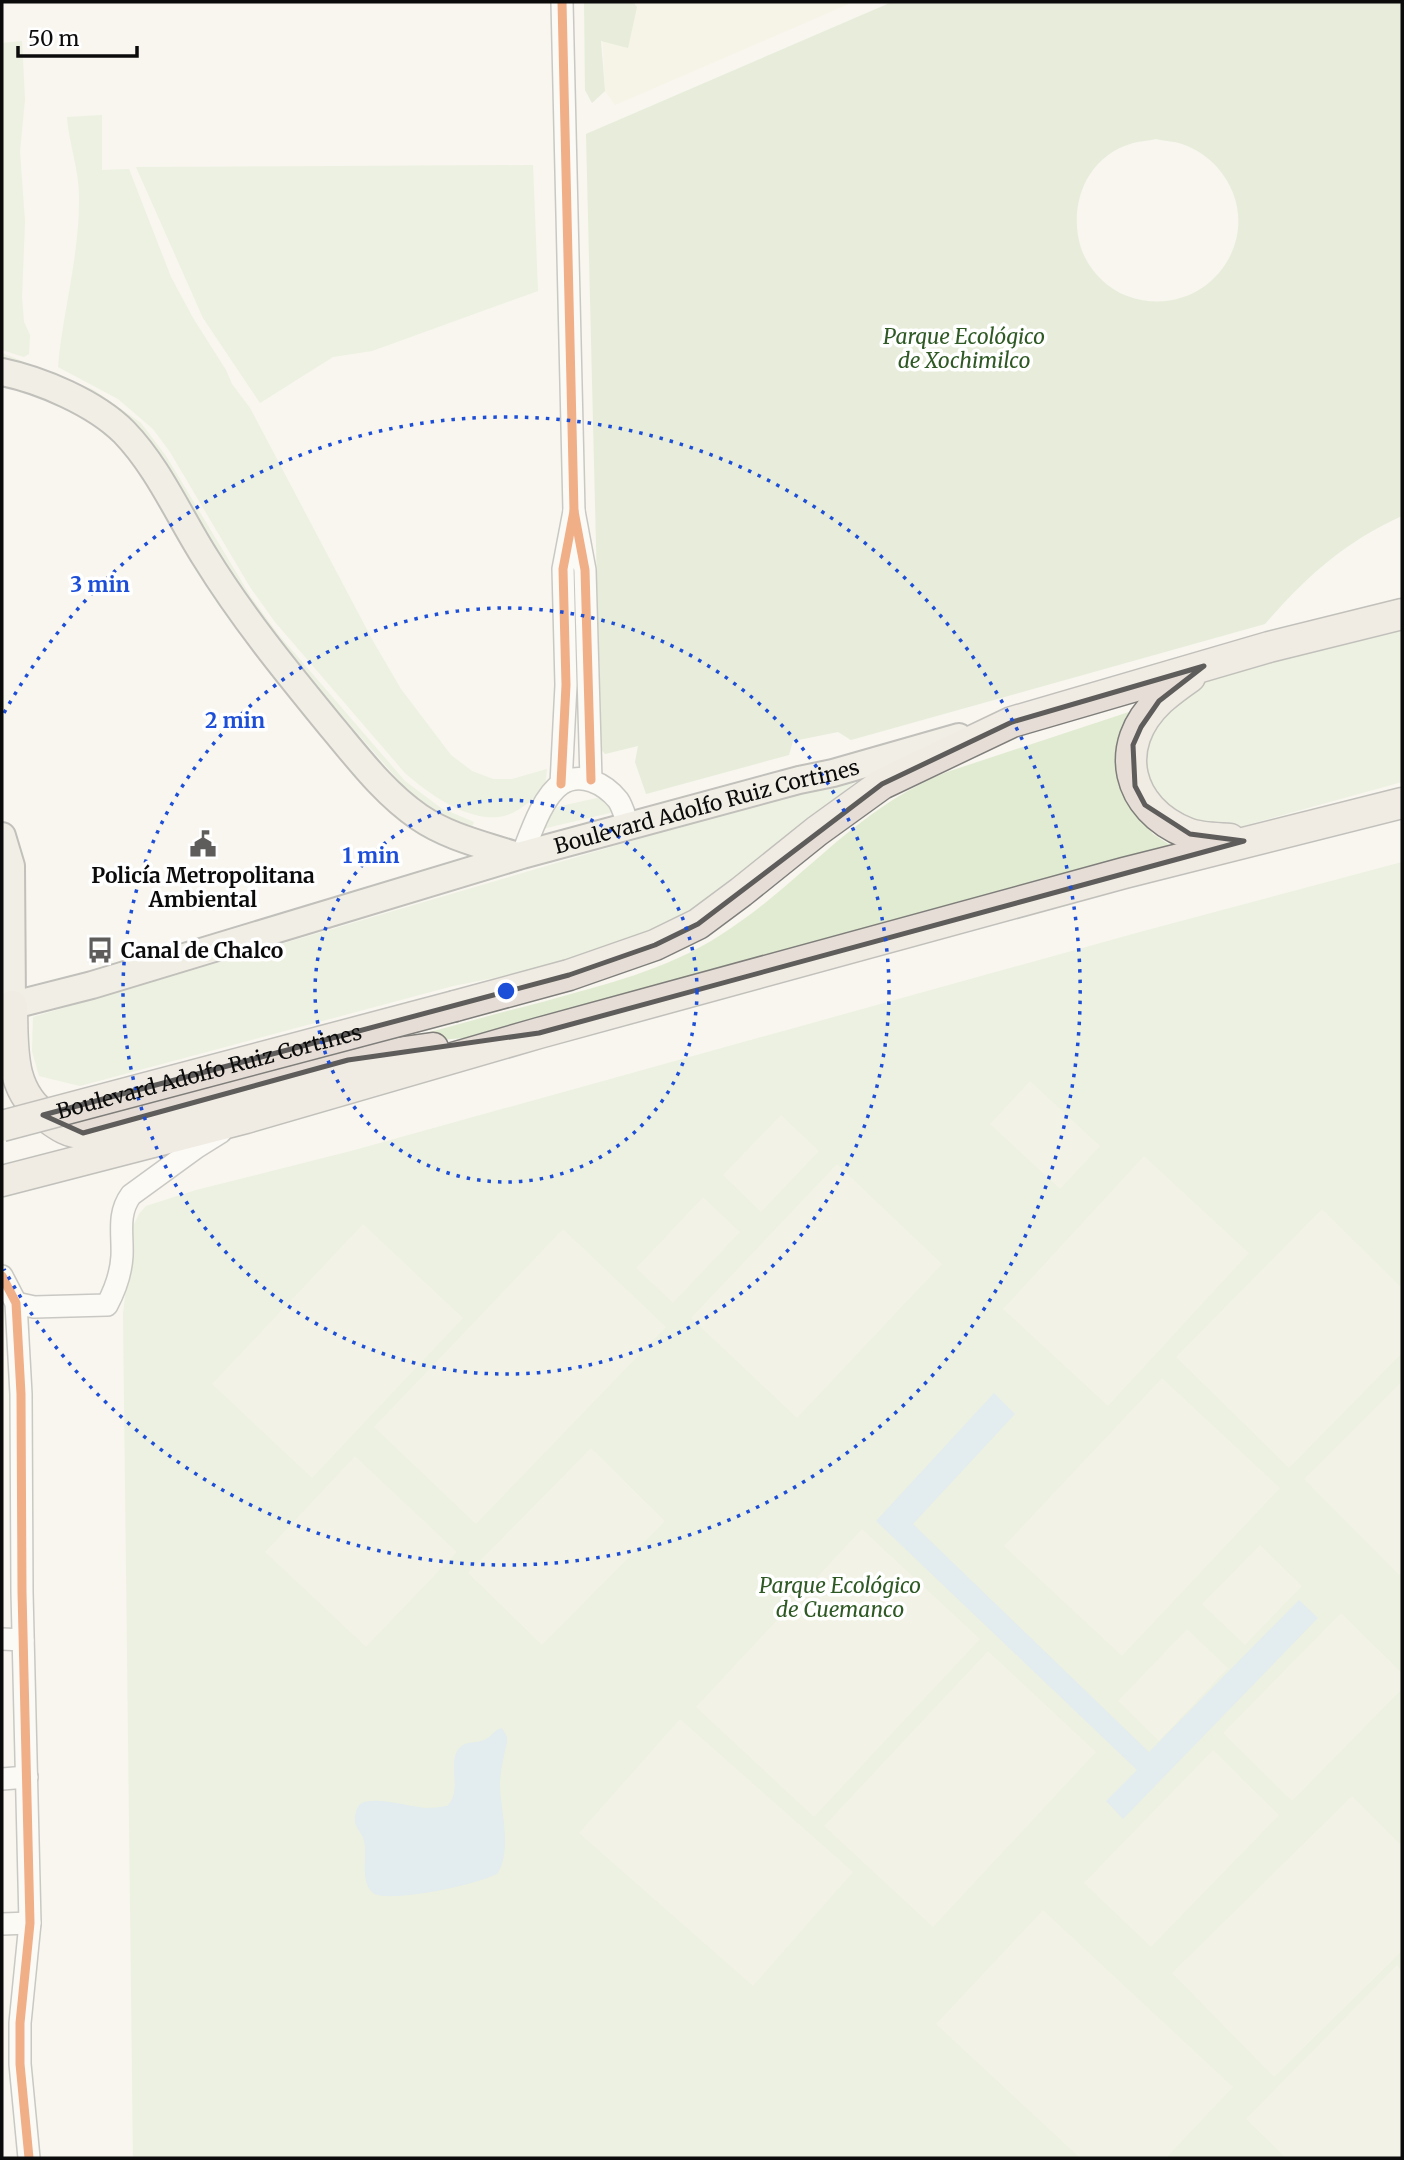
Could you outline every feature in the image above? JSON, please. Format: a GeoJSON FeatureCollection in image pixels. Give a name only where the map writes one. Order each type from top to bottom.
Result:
{"type":"FeatureCollection","features":[{"type":"Feature","properties":{"kind":"highway","name":"Boulevard Adolfo Ruiz Cortines"},"geometry":{"type":"LineString","coordinates":[[2,1126],[569,975],[655,945],[698,924],[882,784],[1012,722],[1204,666],[1402,614]]}},
{"type":"Feature","properties":{"kind":"highway"},"geometry":{"type":"LineString","coordinates":[[1204,666],[1158,701],[1141,727],[1133,745],[1131,765],[1135,786],[1145,805],[1166,822],[1190,834],[1244,841]]}},
{"type":"Feature","properties":{"kind":"highway"},"geometry":{"type":"LineString","coordinates":[[2,1181],[246,1118],[539,1033],[1244,841],[1402,803]]}},
{"type":"Feature","properties":{"kind":"highway"},"geometry":{"type":"LineString","coordinates":[[7,1007],[14,1065],[21,1090],[38,1111],[63,1128],[83,1133],[115,1128],[348,1060],[539,1033]]}},
{"type":"Feature","properties":{"kind":"main road"},"geometry":{"type":"LineString","coordinates":[[6,373],[69,396],[101,414],[123,431],[140,452],[238,609],[276,659],[385,789],[412,812],[439,828],[519,855]]}},
{"type":"Feature","properties":{"kind":"main road","name":"Boulevard Adolfo Ruiz Cortines"},"geometry":{"type":"LineString","coordinates":[[7,1007],[92,985],[519,855],[833,773],[1012,722]]}},
{"type":"Feature","properties":{"kind":"main road"},"geometry":{"type":"LineString","coordinates":[[2,836],[11,866],[7,1007]]}},
{"type":"Feature","properties":{"kind":"street"},"geometry":{"type":"LineString","coordinates":[[562,2],[575,511],[584,570],[592,780]]}},
{"type":"Feature","properties":{"kind":"street"},"geometry":{"type":"LineString","coordinates":[[561,784],[566,685],[563,569],[575,511]]}},
{"type":"Feature","properties":{"kind":"street"},"geometry":{"type":"LineString","coordinates":[[566,685],[587,685]]}},
{"type":"Feature","properties":{"kind":"street"},"geometry":{"type":"LineString","coordinates":[[519,855],[541,810],[561,784],[576,779],[592,780],[604,786],[620,802],[628,825]]}},
{"type":"Feature","properties":{"kind":"street"},"geometry":{"type":"LineString","coordinates":[[25,1305],[107,1305],[114,1292],[122,1258],[122,1216],[125,1203],[131,1195],[197,1147],[246,1118]]}},
{"type":"Feature","properties":{"kind":"street"},"geometry":{"type":"LineString","coordinates":[[2,1276],[25,1305]]}},
{"type":"Feature","properties":{"kind":"street"},"geometry":{"type":"LineString","coordinates":[[25,1305],[10,1348],[12,1591],[23,1640],[30,1923],[20,2023],[11,2064],[29,2158]]}},
{"type":"Feature","properties":{"kind":"street"},"geometry":{"type":"LineString","coordinates":[[2,1639],[23,1640]]}},
{"type":"Feature","properties":{"kind":"street"},"geometry":{"type":"LineString","coordinates":[[2,1779],[27,1777]]}},
{"type":"Feature","properties":{"kind":"street"},"geometry":{"type":"LineString","coordinates":[[2,1924],[30,1923]]}},
{"type":"Feature","properties":{"kind":"highlighted area"},"geometry":{"type":"Polygon","coordinates":[[[1204,666],[1159,701],[1141,727],[1133,745],[1135,786],[1145,805],[1190,834],[1244,841],[539,1033],[348,1060],[83,1133],[43,1115],[569,975],[655,945],[698,924],[882,784],[1012,722],[1204,666]]]}},
{"type":"Feature","properties":{"kind":"shaded area"},"geometry":{"type":"Polygon","coordinates":[[[601,2],[853,2],[615,105],[605,91],[601,2]]]}},
{"type":"Feature","properties":{"kind":"green space"},"geometry":{"type":"Polygon","coordinates":[[[584,2],[633,2],[637,7],[628,48],[601,41],[605,91],[592,103],[585,90],[584,2]]]}},
{"type":"Feature","properties":{"kind":"green space","name":"Parque Ecológico de Xochimilco"},"geometry":{"type":"Polygon","coordinates":[[[892,2],[1402,2],[1402,516],[1362,537],[1327,562],[1265,624],[851,740],[838,732],[793,741],[789,755],[646,794],[635,762],[638,746],[605,754],[601,749],[586,134],[892,2]],[[1156,139],[1130,144],[1102,160],[1091,172],[1084,186],[1077,216],[1081,248],[1099,277],[1127,296],[1156,301],[1183,297],[1206,285],[1224,267],[1235,244],[1238,219],[1233,192],[1213,163],[1187,146],[1156,139]]]}},
{"type":"Feature","properties":{"kind":"green space"},"geometry":{"type":"Polygon","coordinates":[[[22,41],[25,99],[20,151],[25,222],[22,297],[24,322],[30,335],[29,354],[24,357],[2,350],[2,43],[22,41]]]}},
{"type":"Feature","properties":{"kind":"green space"},"geometry":{"type":"Polygon","coordinates":[[[102,115],[102,170],[129,169],[171,277],[232,384],[250,408],[401,689],[451,755],[472,771],[493,779],[512,779],[547,769],[545,788],[518,810],[505,816],[486,817],[460,810],[436,797],[405,773],[275,622],[250,587],[170,452],[153,429],[118,399],[58,367],[79,218],[79,186],[67,117],[102,115]]]}},
{"type":"Feature","properties":{"kind":"green space"},"geometry":{"type":"Polygon","coordinates":[[[533,165],[538,291],[372,351],[333,357],[260,403],[203,318],[136,167],[533,165]]]}},
{"type":"Feature","properties":{"kind":"green space"},"geometry":{"type":"Polygon","coordinates":[[[2,353],[94,390],[141,423],[166,456],[251,597],[278,634],[405,781],[441,808],[474,822],[472,827],[443,816],[407,790],[270,634],[241,595],[172,476],[2,359],[2,353]]]}},
{"type":"Feature","properties":{"kind":"green space"},"geometry":{"type":"Polygon","coordinates":[[[1402,627],[1402,782],[1243,826],[1200,826],[1157,799],[1138,768],[1142,735],[1214,674],[1402,627]]]}},
{"type":"Feature","properties":{"kind":"green space"},"geometry":{"type":"Polygon","coordinates":[[[1147,706],[1136,812],[1153,834],[1176,849],[487,1036],[382,1045],[613,982],[678,958],[719,936],[748,916],[855,827],[913,788],[947,772],[1147,706]]]}},
{"type":"Feature","properties":{"kind":"green space"},"geometry":{"type":"Polygon","coordinates":[[[866,772],[767,862],[667,930],[574,962],[453,986],[80,1086],[39,1076],[32,1051],[33,1017],[866,772]]]}},
{"type":"Feature","properties":{"kind":"green space"},"geometry":{"type":"Polygon","coordinates":[[[606,796],[614,812],[538,830],[552,808],[606,796]]]}},
{"type":"Feature","properties":{"kind":"green space","name":"Parque Ecológico de Cuemanco"},"geometry":{"type":"Polygon","coordinates":[[[1402,862],[1402,2158],[133,2158],[123,1314],[133,1226],[146,1206],[196,1190],[351,1151],[1402,862]]]}},
{"type":"Feature","properties":{"kind":"green space"},"geometry":{"type":"Polygon","coordinates":[[[1030,1081],[1100,1146],[1060,1189],[990,1124],[1030,1081]]]}},
{"type":"Feature","properties":{"kind":"green space"},"geometry":{"type":"Polygon","coordinates":[[[781,1115],[819,1151],[761,1212],[723,1175],[781,1115]]]}},
{"type":"Feature","properties":{"kind":"green space"},"geometry":{"type":"Polygon","coordinates":[[[1144,1156],[1249,1253],[1108,1406],[1003,1309],[1144,1156]]]}},
{"type":"Feature","properties":{"kind":"green space"},"geometry":{"type":"Polygon","coordinates":[[[837,1164],[942,1264],[797,1418],[691,1318],[837,1164]]]}},
{"type":"Feature","properties":{"kind":"green space"},"geometry":{"type":"Polygon","coordinates":[[[703,1197],[740,1232],[673,1303],[636,1268],[703,1197]]]}},
{"type":"Feature","properties":{"kind":"green space"},"geometry":{"type":"Polygon","coordinates":[[[1322,1209],[1402,1288],[1402,1353],[1289,1468],[1176,1357],[1322,1209]]]}},
{"type":"Feature","properties":{"kind":"green space"},"geometry":{"type":"Polygon","coordinates":[[[363,1224],[463,1318],[312,1478],[212,1384],[363,1224]]]}},
{"type":"Feature","properties":{"kind":"green space"},"geometry":{"type":"Polygon","coordinates":[[[563,1229],[666,1327],[476,1524],[374,1427],[563,1229]]]}},
{"type":"Feature","properties":{"kind":"green space"},"geometry":{"type":"Polygon","coordinates":[[[1162,1378],[1280,1488],[1122,1656],[1004,1546],[1162,1378]]]}},
{"type":"Feature","properties":{"kind":"green space"},"geometry":{"type":"Polygon","coordinates":[[[1402,1381],[1402,1572],[1399,1575],[1304,1479],[1402,1381]]]}},
{"type":"Feature","properties":{"kind":"green space"},"geometry":{"type":"Polygon","coordinates":[[[591,1448],[665,1521],[542,1645],[468,1573],[591,1448]]]}},
{"type":"Feature","properties":{"kind":"green space"},"geometry":{"type":"Polygon","coordinates":[[[355,1456],[457,1552],[366,1647],[265,1552],[355,1456]]]}},
{"type":"Feature","properties":{"kind":"green space"},"geometry":{"type":"Polygon","coordinates":[[[862,1529],[980,1639],[814,1817],[696,1707],[862,1529]]]}},
{"type":"Feature","properties":{"kind":"green space"},"geometry":{"type":"Polygon","coordinates":[[[1260,1545],[1302,1586],[1245,1645],[1202,1604],[1260,1545]]]}},
{"type":"Feature","properties":{"kind":"green space"},"geometry":{"type":"Polygon","coordinates":[[[1341,1613],[1402,1673],[1402,1689],[1292,1801],[1223,1733],[1341,1613]]]}},
{"type":"Feature","properties":{"kind":"green space"},"geometry":{"type":"Polygon","coordinates":[[[1187,1629],[1228,1668],[1159,1741],[1118,1701],[1187,1629]]]}},
{"type":"Feature","properties":{"kind":"green space"},"geometry":{"type":"Polygon","coordinates":[[[988,1651],[1096,1752],[933,1927],[824,1826],[988,1651]]]}},
{"type":"Feature","properties":{"kind":"green space"},"geometry":{"type":"Polygon","coordinates":[[[680,1719],[853,1872],[753,1986],[579,1833],[680,1719]]]}},
{"type":"Feature","properties":{"kind":"green space"},"geometry":{"type":"Polygon","coordinates":[[[1213,1750],[1279,1815],[1151,1947],[1084,1883],[1213,1750]]]}},
{"type":"Feature","properties":{"kind":"green space"},"geometry":{"type":"Polygon","coordinates":[[[1352,1796],[1402,1846],[1402,1951],[1274,2077],[1172,1973],[1352,1796]]]}},
{"type":"Feature","properties":{"kind":"green space"},"geometry":{"type":"Polygon","coordinates":[[[1043,1910],[1233,2087],[1166,2158],[1080,2158],[936,2024],[1043,1910]]]}},
{"type":"Feature","properties":{"kind":"green space"},"geometry":{"type":"Polygon","coordinates":[[[1397,1965],[1402,1971],[1402,2158],[1286,2158],[1246,2119],[1397,1965]]]}},
{"type":"Feature","properties":{"kind":"water"},"geometry":{"type":"Polygon","coordinates":[[[994,1393],[1015,1414],[913,1524],[1149,1752],[1299,1600],[1318,1618],[1123,1819],[1106,1801],[1137,1770],[876,1521],[994,1393]]]}},
{"type":"Feature","properties":{"kind":"water"},"geometry":{"type":"Polygon","coordinates":[[[502,1728],[507,1737],[500,1786],[505,1842],[498,1873],[435,1891],[397,1896],[373,1893],[366,1882],[365,1847],[355,1822],[359,1806],[375,1801],[426,1808],[447,1806],[454,1791],[457,1751],[463,1745],[484,1740],[502,1728]]]}},
{"type":"Feature","properties":{"kind":"cycle path"},"geometry":{"type":"LineString","coordinates":[[562,2],[574,511]]}},
{"type":"Feature","properties":{"kind":"cycle path"},"geometry":{"type":"LineString","coordinates":[[561,784],[566,685],[563,569],[574,511],[585,570],[591,780]]}},
{"type":"Feature","properties":{"kind":"cycle path"},"geometry":{"type":"LineString","coordinates":[[2,1276],[16,1303],[21,1394],[22,1592],[30,1923],[20,2023],[20,2064],[29,2158]]}},
{"type":"Feature","properties":{"kind":"place","name":"Policía Metropolitana Ambiental"},"geometry":{"type":"Point","coordinates":[203,844]}},
{"type":"Feature","properties":{"kind":"place","name":"Canal de Chalco"},"geometry":{"type":"Point","coordinates":[100,950]}}]}
